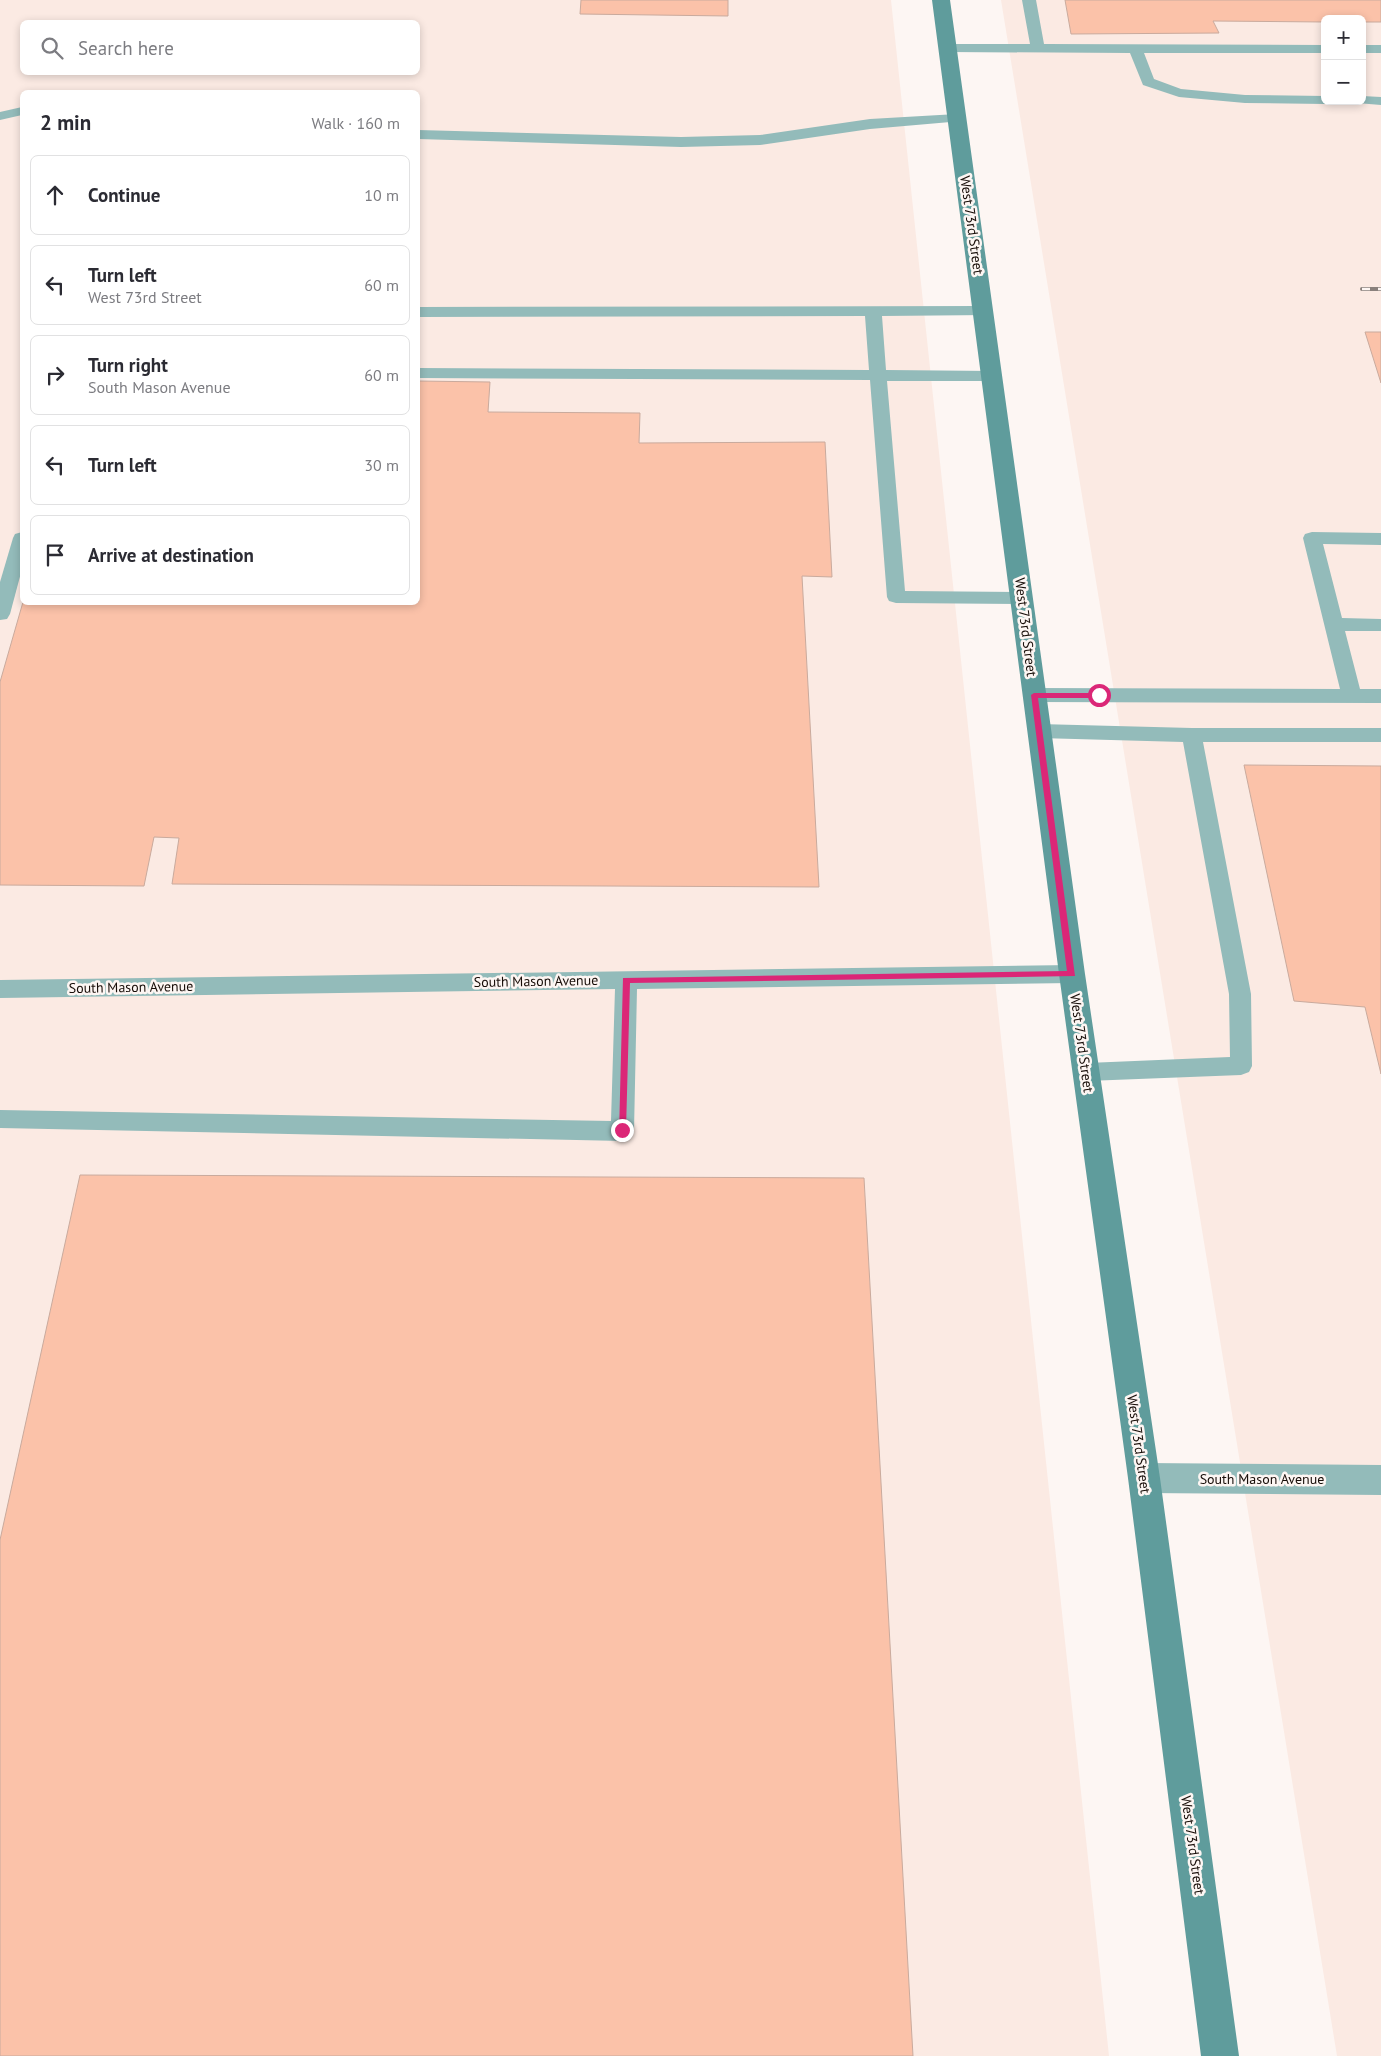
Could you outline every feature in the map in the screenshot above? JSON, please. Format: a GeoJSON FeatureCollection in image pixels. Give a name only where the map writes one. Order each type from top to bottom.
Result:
{"type":"FeatureCollection","features":[{"type":"Feature","properties":{"kind":"street","name":"West 73rd Street"},"geometry":{"type":"LineString","coordinates":[[941,0],[1072,974],[1144,1478],[1220,2056]]}},
{"type":"Feature","properties":{"kind":"street","name":"South Mason Avenue"},"geometry":{"type":"LineString","coordinates":[[1144,1478],[1381,1480]]}},
{"type":"Feature","properties":{"kind":"lane"},"geometry":{"type":"LineString","coordinates":[[1029,0],[1038,48]]}},
{"type":"Feature","properties":{"kind":"lane"},"geometry":{"type":"LineString","coordinates":[[948,48],[1321,49]]}},
{"type":"Feature","properties":{"kind":"lane"},"geometry":{"type":"LineString","coordinates":[[1135,48],[1148,82],[1179,93],[1245,99],[1321,100]]}},
{"type":"Feature","properties":{"kind":"lane"},"geometry":{"type":"LineString","coordinates":[[1366,49],[1381,49]]}},
{"type":"Feature","properties":{"kind":"lane"},"geometry":{"type":"LineString","coordinates":[[1366,100],[1381,100]]}},
{"type":"Feature","properties":{"kind":"lane"},"geometry":{"type":"LineString","coordinates":[[0,116],[20,111]]}},
{"type":"Feature","properties":{"kind":"lane"},"geometry":{"type":"LineString","coordinates":[[420,136],[681,142],[760,140],[870,124],[957,118]]}},
{"type":"Feature","properties":{"kind":"lane"},"geometry":{"type":"LineString","coordinates":[[420,312],[984,311]]}},
{"type":"Feature","properties":{"kind":"lane"},"geometry":{"type":"LineString","coordinates":[[873,312],[896,597],[1022,598]]}},
{"type":"Feature","properties":{"kind":"lane"},"geometry":{"type":"LineString","coordinates":[[420,373],[992,376]]}},
{"type":"Feature","properties":{"kind":"lane"},"geometry":{"type":"LineString","coordinates":[[1352,696],[1312,538],[1381,539]]}},
{"type":"Feature","properties":{"kind":"lane"},"geometry":{"type":"LineString","coordinates":[[0,614],[20,545]]}},
{"type":"Feature","properties":{"kind":"lane"},"geometry":{"type":"LineString","coordinates":[[1334,624],[1381,625]]}},
{"type":"Feature","properties":{"kind":"lane"},"geometry":{"type":"LineString","coordinates":[[1034,695],[1381,696]]}},
{"type":"Feature","properties":{"kind":"lane"},"geometry":{"type":"LineString","coordinates":[[1039,731],[1192,735],[1381,735]]}},
{"type":"Feature","properties":{"kind":"lane"},"geometry":{"type":"LineString","coordinates":[[1087,1072],[1241,1066],[1240,994],[1192,735]]}},
{"type":"Feature","properties":{"kind":"lane","name":"South Mason Avenue"},"geometry":{"type":"LineString","coordinates":[[0,989],[1072,974]]}},
{"type":"Feature","properties":{"kind":"lane"},"geometry":{"type":"LineString","coordinates":[[0,1119],[622,1130],[626,980]]}},
{"type":"Feature","properties":{"kind":"shaded area"},"geometry":{"type":"Polygon","coordinates":[[[0,0],[891,0],[1109,2056],[0,2056],[0,0]]]}},
{"type":"Feature","properties":{"kind":"shaded area"},"geometry":{"type":"Polygon","coordinates":[[[1001,0],[1381,0],[1381,2056],[1337,2056],[1001,0]]]}},
{"type":"Feature","properties":{"kind":"building"},"geometry":{"type":"Polygon","coordinates":[[[581,0],[728,0],[728,16],[580,14],[581,0]]]}},
{"type":"Feature","properties":{"kind":"building"},"geometry":{"type":"Polygon","coordinates":[[[1065,0],[1381,0],[1381,22],[1366,22],[1366,15],[1321,15],[1321,22],[1213,21],[1219,33],[1071,34],[1065,0]]]}},
{"type":"Feature","properties":{"kind":"building"},"geometry":{"type":"Polygon","coordinates":[[[1365,332],[1381,332],[1381,383],[1365,332]]]}},
{"type":"Feature","properties":{"kind":"building"},"geometry":{"type":"Polygon","coordinates":[[[420,381],[490,382],[488,412],[640,413],[639,443],[825,442],[832,577],[802,576],[819,887],[172,884],[179,838],[154,837],[144,886],[0,885],[0,682],[22,605],[420,605],[420,381]]]}},
{"type":"Feature","properties":{"kind":"building"},"geometry":{"type":"Polygon","coordinates":[[[1244,765],[1381,766],[1381,1074],[1365,1007],[1294,1001],[1244,765]]]}},
{"type":"Feature","properties":{"kind":"building"},"geometry":{"type":"Polygon","coordinates":[[[80,1175],[864,1178],[913,2056],[0,2056],[0,1540],[80,1175]]]}},
{"type":"Feature","properties":{"kind":"railway"},"geometry":{"type":"LineString","coordinates":[[1362,289],[1381,289]]}},
{"type":"Feature","properties":{"kind":"route"},"geometry":{"type":"LineString","coordinates":[[622,1130],[626,980],[1072,974],[1034,695],[1099,695]]}}]}
